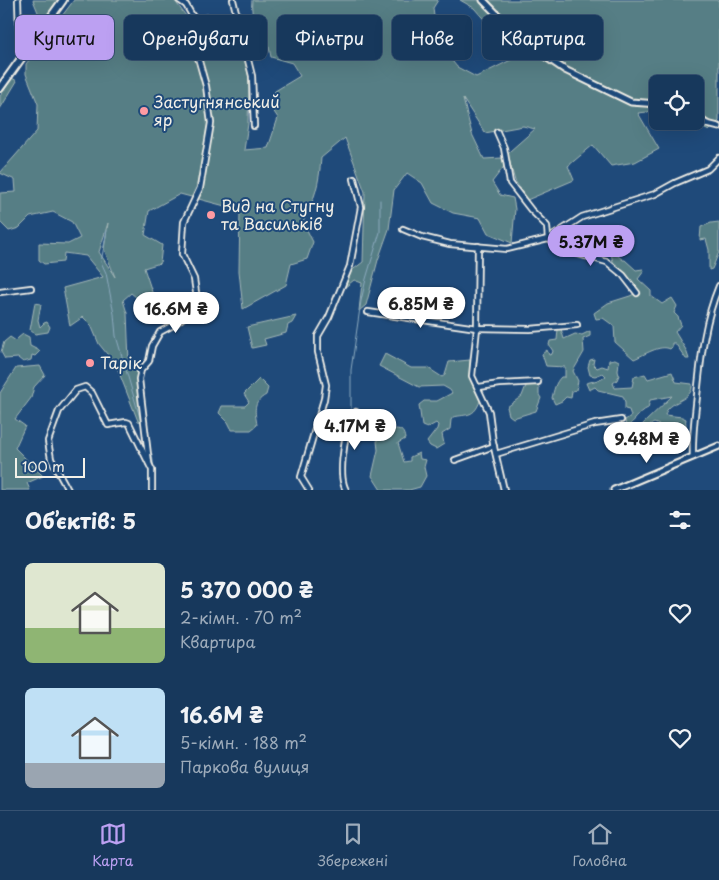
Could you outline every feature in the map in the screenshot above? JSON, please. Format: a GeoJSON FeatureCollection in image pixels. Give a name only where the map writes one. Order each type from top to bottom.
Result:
{"type":"FeatureCollection","features":[{"type":"Feature","properties":{"kind":"main road"},"geometry":{"type":"LineString","coordinates":[[53,15],[64,0]]}},
{"type":"Feature","properties":{"kind":"main road"},"geometry":{"type":"LineString","coordinates":[[0,88],[20,60]]}},
{"type":"Feature","properties":{"kind":"street"},"geometry":{"type":"LineString","coordinates":[[18,0],[18,15]]}},
{"type":"Feature","properties":{"kind":"street"},"geometry":{"type":"LineString","coordinates":[[179,0],[186,5],[192,15]]}},
{"type":"Feature","properties":{"kind":"street"},"geometry":{"type":"LineString","coordinates":[[233,0],[237,15]]}},
{"type":"Feature","properties":{"kind":"street"},"geometry":{"type":"LineString","coordinates":[[483,0],[524,42],[565,70],[631,102],[649,103]]}},
{"type":"Feature","properties":{"kind":"street"},"geometry":{"type":"LineString","coordinates":[[148,463],[139,379],[141,370],[149,361],[152,346],[160,332],[185,316],[197,299],[194,279],[182,254],[184,222],[200,188],[211,124],[198,60]]}},
{"type":"Feature","properties":{"kind":"street"},"geometry":{"type":"LineString","coordinates":[[248,60],[252,76],[254,126]]}},
{"type":"Feature","properties":{"kind":"street"},"geometry":{"type":"LineString","coordinates":[[704,122],[719,127]]}},
{"type":"Feature","properties":{"kind":"street"},"geometry":{"type":"LineString","coordinates":[[497,132],[504,148],[510,183],[531,210],[547,226],[548,239]]}},
{"type":"Feature","properties":{"kind":"street"},"geometry":{"type":"LineString","coordinates":[[404,229],[422,237],[450,244],[507,249],[548,239],[582,218],[655,194],[708,169],[719,158]]}},
{"type":"Feature","properties":{"kind":"street"},"geometry":{"type":"LineString","coordinates":[[309,490],[301,477],[324,399],[326,385],[318,352],[318,336],[329,317],[350,266],[362,207],[354,179]]}},
{"type":"Feature","properties":{"kind":"street"},"geometry":{"type":"LineString","coordinates":[[548,239],[578,254],[607,262],[623,275],[637,293]]}},
{"type":"Feature","properties":{"kind":"street"},"geometry":{"type":"LineString","coordinates":[[478,246],[477,328],[472,376],[479,387],[489,412],[494,446],[504,490]]}},
{"type":"Feature","properties":{"kind":"street"},"geometry":{"type":"LineString","coordinates":[[693,457],[692,441],[702,348],[706,323],[719,286]]}},
{"type":"Feature","properties":{"kind":"street"},"geometry":{"type":"LineString","coordinates":[[0,292],[31,288]]}},
{"type":"Feature","properties":{"kind":"street"},"geometry":{"type":"LineString","coordinates":[[368,312],[477,328],[530,329],[577,325]]}},
{"type":"Feature","properties":{"kind":"street"},"geometry":{"type":"LineString","coordinates":[[479,387],[538,382]]}},
{"type":"Feature","properties":{"kind":"street"},"geometry":{"type":"LineString","coordinates":[[68,490],[51,459],[48,441],[59,411],[76,390],[85,387],[92,393],[108,425],[129,423],[152,470],[152,490]]}},
{"type":"Feature","properties":{"kind":"street"},"geometry":{"type":"LineString","coordinates":[[346,490],[342,475],[344,459],[349,425],[356,412]]}},
{"type":"Feature","properties":{"kind":"street"},"geometry":{"type":"LineString","coordinates":[[496,454],[595,424],[621,420]]}},
{"type":"Feature","properties":{"kind":"street"},"geometry":{"type":"LineString","coordinates":[[455,460],[494,446]]}},
{"type":"Feature","properties":{"kind":"street"},"geometry":{"type":"LineString","coordinates":[[614,490],[719,446]]}},
{"type":"Feature","properties":{"kind":"green space"},"geometry":{"type":"Polygon","coordinates":[[[33,0],[58,0],[47,15],[39,15],[33,0]]]}},
{"type":"Feature","properties":{"kind":"green space"},"geometry":{"type":"Polygon","coordinates":[[[74,0],[172,0],[175,1],[185,15],[124,15],[124,60],[245,60],[249,78],[248,124],[244,150],[268,148],[278,118],[271,107],[275,91],[300,76],[292,63],[282,60],[382,60],[382,15],[277,15],[277,59],[271,57],[269,47],[267,47],[267,15],[253,15],[252,0],[438,0],[433,8],[434,15],[392,15],[392,60],[451,60],[457,67],[476,77],[511,60],[603,60],[603,15],[482,15],[482,17],[474,8],[460,0],[478,0],[482,2],[484,0],[719,0],[719,121],[709,131],[704,128],[704,75],[649,75],[649,112],[638,113],[659,149],[635,162],[611,166],[593,145],[568,166],[574,180],[527,200],[515,181],[509,160],[492,182],[500,195],[513,198],[515,209],[512,243],[488,233],[480,218],[453,213],[433,203],[422,183],[407,173],[394,190],[389,229],[378,260],[366,305],[359,311],[362,283],[354,280],[344,288],[350,272],[363,262],[365,192],[345,138],[321,158],[316,191],[303,222],[313,242],[307,259],[291,264],[286,285],[243,309],[239,271],[240,210],[180,194],[149,211],[145,235],[162,245],[160,263],[144,268],[156,304],[142,302],[131,293],[123,300],[127,313],[129,362],[137,373],[143,422],[138,421],[116,365],[99,344],[91,325],[83,317],[70,326],[63,288],[103,277],[86,256],[64,253],[63,262],[44,264],[39,260],[39,243],[68,244],[80,238],[72,222],[53,212],[30,217],[19,228],[9,231],[0,222],[0,193],[16,192],[15,180],[0,173],[37,131],[38,104],[26,74],[26,64],[29,60],[114,60],[114,15],[63,15],[74,0]],[[463,99],[472,134],[484,159],[502,158],[535,129],[523,126],[485,133],[463,99]],[[108,223],[99,252],[115,277],[104,249],[108,223]]]}},
{"type":"Feature","properties":{"kind":"green space"},"geometry":{"type":"Polygon","coordinates":[[[12,78],[17,81],[0,109],[0,96],[12,78]]]}},
{"type":"Feature","properties":{"kind":"green space"},"geometry":{"type":"Polygon","coordinates":[[[719,222],[719,252],[712,269],[709,270],[709,250],[706,239],[700,240],[701,227],[719,222]]]}},
{"type":"Feature","properties":{"kind":"green space"},"geometry":{"type":"Polygon","coordinates":[[[611,253],[625,260],[636,270],[643,269],[644,271],[638,279],[651,291],[651,296],[662,304],[672,298],[677,306],[674,313],[681,325],[675,332],[689,359],[686,359],[675,343],[672,343],[670,349],[657,349],[634,359],[615,342],[614,326],[603,318],[596,319],[594,313],[608,303],[636,293],[634,287],[618,270],[612,260],[611,253]]]}},
{"type":"Feature","properties":{"kind":"green space"},"geometry":{"type":"Polygon","coordinates":[[[35,303],[41,304],[38,320],[40,327],[47,322],[50,327],[48,332],[35,334],[30,330],[35,303]]]}},
{"type":"Feature","properties":{"kind":"green space"},"geometry":{"type":"Polygon","coordinates":[[[296,316],[292,323],[288,325],[286,333],[264,339],[266,345],[252,348],[247,327],[296,316]]]}},
{"type":"Feature","properties":{"kind":"green space"},"geometry":{"type":"Polygon","coordinates":[[[558,329],[561,329],[564,339],[575,334],[582,335],[590,331],[590,336],[583,339],[584,352],[573,371],[578,381],[576,390],[572,391],[571,398],[566,397],[555,404],[552,398],[554,389],[559,379],[565,377],[565,367],[546,366],[542,354],[547,350],[549,355],[552,354],[553,351],[549,345],[550,341],[557,340],[558,329]]]}},
{"type":"Feature","properties":{"kind":"green space"},"geometry":{"type":"Polygon","coordinates":[[[23,334],[29,337],[30,346],[40,351],[35,356],[32,355],[31,360],[23,362],[18,358],[5,359],[1,352],[4,342],[10,337],[16,341],[23,334]]]}},
{"type":"Feature","properties":{"kind":"green space"},"geometry":{"type":"Polygon","coordinates":[[[385,354],[411,368],[428,368],[442,377],[445,375],[449,362],[470,360],[470,377],[480,401],[473,412],[453,417],[450,429],[442,434],[444,444],[436,449],[427,442],[438,425],[436,423],[427,428],[422,426],[419,405],[424,401],[437,401],[452,393],[443,386],[419,387],[379,366],[385,354]]]}},
{"type":"Feature","properties":{"kind":"green space"},"geometry":{"type":"Polygon","coordinates":[[[594,359],[593,364],[597,368],[602,366],[608,368],[609,360],[615,359],[619,361],[619,375],[613,383],[615,388],[632,387],[634,377],[645,374],[648,379],[672,372],[676,382],[692,384],[692,390],[689,394],[671,406],[665,415],[686,419],[688,435],[686,442],[679,440],[674,443],[665,442],[660,439],[659,425],[654,423],[643,429],[642,425],[672,396],[650,400],[648,408],[626,426],[625,420],[631,416],[629,410],[625,409],[623,396],[598,390],[595,387],[589,390],[586,383],[602,379],[606,376],[603,373],[595,376],[590,375],[588,367],[590,360],[594,359]]]}},
{"type":"Feature","properties":{"kind":"green space"},"geometry":{"type":"Polygon","coordinates":[[[40,366],[45,375],[34,387],[31,398],[15,419],[25,426],[15,448],[43,476],[27,483],[30,490],[0,490],[0,393],[16,368],[40,366]]]}},
{"type":"Feature","properties":{"kind":"green space"},"geometry":{"type":"Polygon","coordinates":[[[259,379],[268,388],[266,395],[256,404],[257,425],[251,430],[232,430],[228,422],[219,413],[222,406],[245,406],[249,402],[244,394],[259,379]]]}},
{"type":"Feature","properties":{"kind":"green space"},"geometry":{"type":"Polygon","coordinates":[[[527,383],[539,387],[541,398],[536,411],[513,418],[509,415],[507,407],[522,396],[527,383]]]}},
{"type":"Feature","properties":{"kind":"green space"},"geometry":{"type":"Polygon","coordinates":[[[395,429],[401,430],[405,437],[405,439],[398,443],[404,462],[410,461],[410,457],[419,453],[420,459],[426,460],[424,467],[426,476],[420,487],[409,490],[381,490],[372,476],[378,450],[377,441],[380,435],[395,429]]]}},
{"type":"Feature","properties":{"kind":"waterway"},"geometry":{"type":"LineString","coordinates":[[347,425],[351,409],[351,370],[361,301],[380,232],[380,200]]}},
{"type":"Feature","properties":{"kind":"waterway"},"geometry":{"type":"LineString","coordinates":[[107,230],[101,262],[106,273],[116,336],[140,418],[145,443]]}},
{"type":"Feature","properties":{"kind":"waterway"},"geometry":{"type":"LineString","coordinates":[[152,454],[154,468]]}},
{"type":"Feature","properties":{"kind":"waterway"},"geometry":{"type":"LineString","coordinates":[[340,466],[339,475],[344,490]]}},
{"type":"Feature","properties":{"kind":"waterway"},"geometry":{"type":"LineString","coordinates":[[154,480],[155,490]]}},
{"type":"Feature","properties":{"kind":"place","name":"Застугнянський яр"},"geometry":{"type":"Point","coordinates":[144,111]}},
{"type":"Feature","properties":{"kind":"place","name":"Вид на Стугну та Васильків"},"geometry":{"type":"Point","coordinates":[211,215]}},
{"type":"Feature","properties":{"kind":"place","name":"Тарік"},"geometry":{"type":"Point","coordinates":[90,363]}}]}
